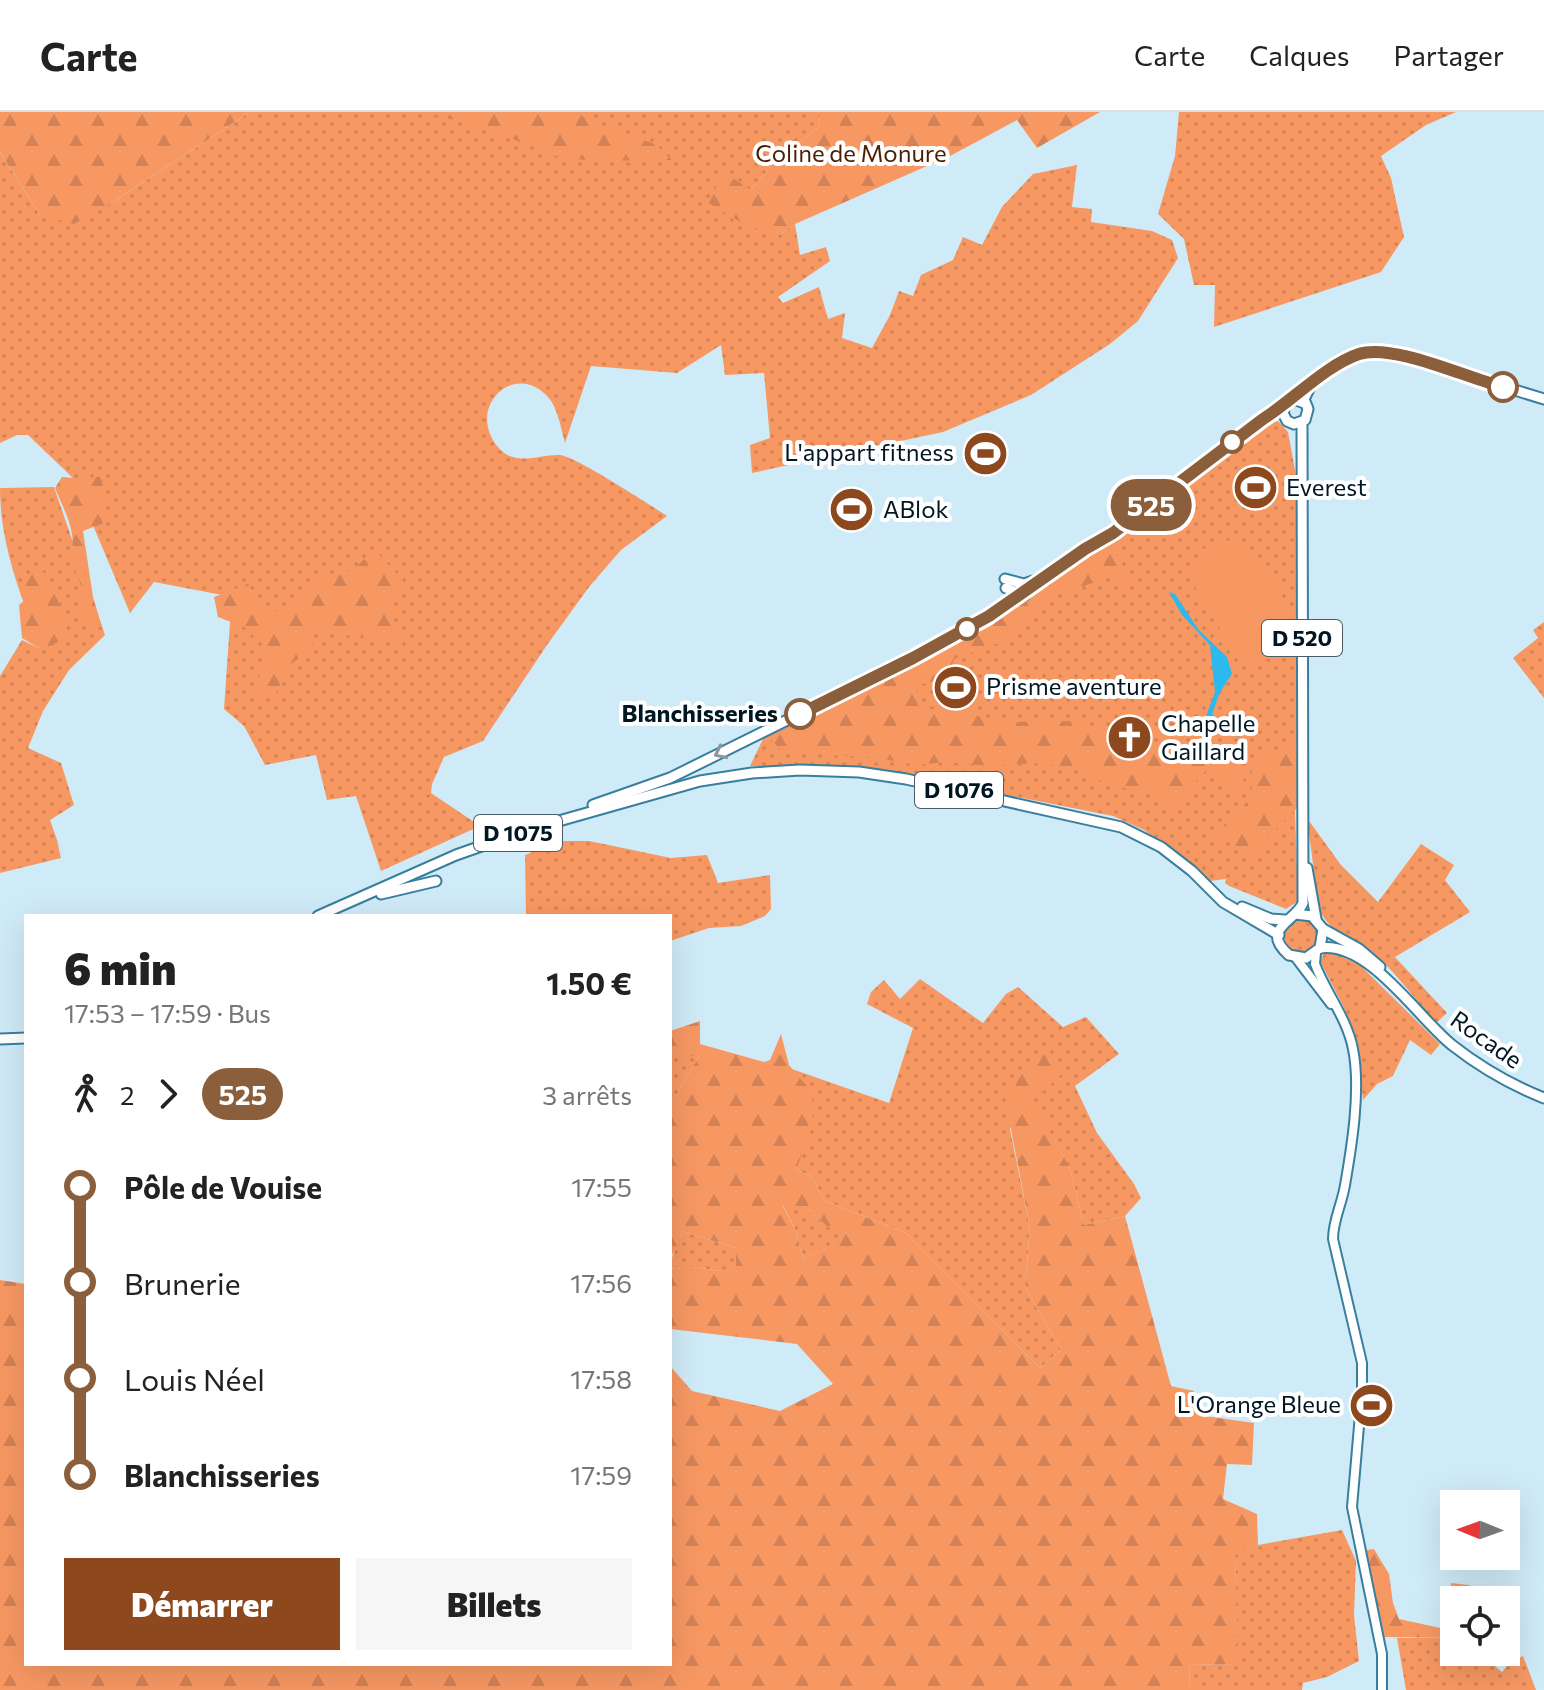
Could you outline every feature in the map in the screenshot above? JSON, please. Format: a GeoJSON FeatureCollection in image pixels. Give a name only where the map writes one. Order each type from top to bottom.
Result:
{"type":"FeatureCollection","features":[{"type":"Feature","properties":{"kind":"main road"},"geometry":{"type":"LineString","coordinates":[[1313,382],[1306,394],[1304,403],[1308,413],[1302,422],[1286,416],[1286,402],[1294,399],[1303,388],[1351,358],[1382,356],[1544,402]]}},
{"type":"Feature","properties":{"kind":"main road"},"geometry":{"type":"LineString","coordinates":[[1294,399],[1304,403]]}},
{"type":"Feature","properties":{"kind":"main road","name":"D 1075"},"geometry":{"type":"LineString","coordinates":[[591,806],[670,778],[913,658],[1024,595],[1113,533],[1263,419],[1286,416]]}},
{"type":"Feature","properties":{"kind":"main road","name":"D 520"},"geometry":{"type":"LineString","coordinates":[[1286,416],[1301,460]]}},
{"type":"Feature","properties":{"kind":"main road","name":"D 520"},"geometry":{"type":"LineString","coordinates":[[1295,914],[1303,903],[1302,422]]}},
{"type":"Feature","properties":{"kind":"main road","name":"D 1075"},"geometry":{"type":"LineString","coordinates":[[1024,595],[1070,559],[1113,533]]}},
{"type":"Feature","properties":{"kind":"main road"},"geometry":{"type":"LineString","coordinates":[[1005,578],[1029,583],[1070,559]]}},
{"type":"Feature","properties":{"kind":"main road"},"geometry":{"type":"LineString","coordinates":[[1005,578],[1024,595]]}},
{"type":"Feature","properties":{"kind":"main road"},"geometry":{"type":"LineString","coordinates":[[1005,578],[1005,605]]}},
{"type":"Feature","properties":{"kind":"main road","name":"D 1076"},"geometry":{"type":"LineString","coordinates":[[681,785],[752,773],[800,770],[859,772],[921,782],[1121,827],[1161,847],[1231,908],[1279,935]]}},
{"type":"Feature","properties":{"kind":"main road","name":"D 1075"},"geometry":{"type":"LineString","coordinates":[[321,914],[464,846],[524,825],[640,792],[681,785]]}},
{"type":"Feature","properties":{"kind":"main road","name":"D 1075"},"geometry":{"type":"LineString","coordinates":[[322,914],[503,837],[681,785]]}},
{"type":"Feature","properties":{"kind":"main road","name":"D 520"},"geometry":{"type":"LineString","coordinates":[[1302,831],[1316,919]]}},
{"type":"Feature","properties":{"kind":"main road"},"geometry":{"type":"LineString","coordinates":[[362,898],[436,881]]}},
{"type":"Feature","properties":{"kind":"main road","name":"D 1076"},"geometry":{"type":"LineString","coordinates":[[1215,892],[1243,908],[1271,919],[1285,920]]}},
{"type":"Feature","properties":{"kind":"main road"},"geometry":{"type":"LineString","coordinates":[[1343,1021],[1296,958],[1284,950],[1279,935],[1285,920],[1295,914],[1306,914],[1316,919],[1323,929],[1317,969],[1343,1021],[1352,1046],[1356,1088],[1345,1187],[1334,1223],[1333,1239],[1362,1363],[1352,1507],[1382,1654],[1382,1690]]}},
{"type":"Feature","properties":{"kind":"main road","name":"Rocade"},"geometry":{"type":"LineString","coordinates":[[1323,929],[1372,959],[1412,1007]]}},
{"type":"Feature","properties":{"kind":"main road","name":"Rocade"},"geometry":{"type":"LineString","coordinates":[[1318,951],[1335,947],[1360,959],[1381,974],[1449,1042],[1475,1062],[1544,1098]]}},
{"type":"Feature","properties":{"kind":"main road"},"geometry":{"type":"LineString","coordinates":[[1296,958],[1306,958],[1318,951]]}},
{"type":"Feature","properties":{"kind":"main road"},"geometry":{"type":"LineString","coordinates":[[0,1039],[24,1038]]}},
{"type":"Feature","properties":{"kind":"green space"},"geometry":{"type":"Polygon","coordinates":[[[0,112],[250,112],[74,224],[40,215],[0,152],[0,112]]]}},
{"type":"Feature","properties":{"kind":"green space"},"geometry":{"type":"Polygon","coordinates":[[[250,112],[820,112],[819,127],[775,161],[751,190],[776,237],[795,224],[800,255],[826,247],[830,261],[778,297],[783,303],[819,287],[828,319],[845,313],[842,338],[872,348],[899,291],[913,296],[921,275],[953,260],[963,237],[982,245],[1002,207],[1033,174],[1077,165],[1072,207],[1092,209],[1091,222],[1152,231],[1172,240],[1178,258],[1138,321],[1110,344],[1031,395],[943,432],[752,473],[750,445],[770,438],[764,373],[725,375],[721,345],[677,373],[591,366],[565,443],[554,407],[548,397],[535,387],[522,383],[498,393],[487,416],[489,431],[504,453],[519,458],[568,457],[667,516],[621,550],[589,587],[483,741],[444,757],[431,793],[480,826],[381,871],[356,796],[327,800],[316,755],[265,765],[244,726],[224,709],[232,594],[222,595],[154,582],[130,613],[73,478],[28,435],[17,435],[0,443],[0,152],[40,215],[113,202],[250,112]]]}},
{"type":"Feature","properties":{"kind":"green space"},"geometry":{"type":"Polygon","coordinates":[[[425,112],[576,112],[588,120],[655,144],[672,160],[594,161],[559,157],[487,129],[425,112]]]}},
{"type":"Feature","properties":{"kind":"green space","name":"Coline de Monure"},"geometry":{"type":"Polygon","coordinates":[[[820,112],[1100,112],[1037,148],[1017,120],[952,155],[795,224],[776,237],[742,223],[707,202],[725,173],[751,190],[775,161],[819,127],[820,112]]]}},
{"type":"Feature","properties":{"kind":"green space"},"geometry":{"type":"Polygon","coordinates":[[[1179,112],[1456,112],[1426,125],[1381,156],[1391,178],[1404,237],[1381,272],[1214,327],[1215,285],[1194,285],[1184,239],[1158,214],[1175,156],[1179,112]]]}},
{"type":"Feature","properties":{"kind":"green space"},"geometry":{"type":"Polygon","coordinates":[[[1278,421],[1288,432],[1297,481],[1295,810],[1298,901],[1286,909],[1229,886],[1225,883],[1226,879],[1210,881],[1144,830],[1113,816],[881,770],[750,766],[765,735],[989,627],[1213,461],[1278,421]]]}},
{"type":"Feature","properties":{"kind":"green space"},"geometry":{"type":"Polygon","coordinates":[[[102,476],[104,523],[83,531],[93,597],[102,627],[87,630],[78,596],[83,591],[70,556],[73,539],[55,488],[62,477],[85,479],[102,476]]]}},
{"type":"Feature","properties":{"kind":"green space"},"geometry":{"type":"Polygon","coordinates":[[[54,487],[105,635],[69,670],[43,711],[28,748],[61,763],[74,805],[50,820],[63,857],[57,841],[61,858],[0,873],[0,676],[22,640],[41,649],[8,550],[0,488],[54,487]]]}},
{"type":"Feature","properties":{"kind":"green space"},"geometry":{"type":"Polygon","coordinates":[[[1109,540],[1130,579],[1120,584],[1112,576],[1049,598],[1035,612],[1032,622],[1007,640],[954,659],[948,676],[917,686],[918,710],[950,708],[999,722],[1075,721],[1089,729],[1115,731],[1122,741],[1132,745],[1147,743],[1188,752],[1209,750],[1234,763],[1243,773],[1241,794],[1210,766],[1171,809],[1148,789],[1137,791],[1105,783],[1072,767],[1033,763],[992,766],[944,762],[917,765],[872,757],[805,754],[780,749],[766,735],[989,627],[1109,540]]]}},
{"type":"Feature","properties":{"kind":"green space"},"geometry":{"type":"Polygon","coordinates":[[[1222,541],[1237,541],[1251,549],[1291,612],[1291,638],[1286,649],[1276,657],[1241,665],[1186,571],[1195,566],[1203,549],[1222,541]]]}},
{"type":"Feature","properties":{"kind":"green space"},"geometry":{"type":"Polygon","coordinates":[[[375,550],[407,585],[390,608],[401,644],[314,630],[312,650],[289,665],[273,700],[256,695],[265,647],[244,627],[218,617],[214,597],[248,584],[266,613],[281,610],[325,576],[352,570],[375,550]]]}},
{"type":"Feature","properties":{"kind":"green space"},"geometry":{"type":"Polygon","coordinates":[[[44,572],[58,596],[69,636],[42,650],[22,638],[19,605],[26,599],[26,576],[44,572]]]}},
{"type":"Feature","properties":{"kind":"green space"},"geometry":{"type":"Polygon","coordinates":[[[1544,622],[1544,698],[1513,658],[1538,638],[1533,630],[1544,622]]]}},
{"type":"Feature","properties":{"kind":"green space"},"geometry":{"type":"Polygon","coordinates":[[[1293,737],[1297,739],[1297,808],[1252,854],[1213,835],[1252,795],[1252,761],[1265,750],[1276,755],[1293,737]]]}},
{"type":"Feature","properties":{"kind":"green space"},"geometry":{"type":"Polygon","coordinates":[[[1307,818],[1341,865],[1378,902],[1421,844],[1454,865],[1445,880],[1470,912],[1395,957],[1447,1013],[1436,1023],[1381,960],[1364,946],[1338,932],[1319,910],[1307,818]]]}},
{"type":"Feature","properties":{"kind":"green space"},"geometry":{"type":"Polygon","coordinates":[[[561,841],[589,841],[671,858],[707,855],[718,883],[770,875],[771,909],[765,916],[741,926],[709,928],[672,940],[672,914],[526,914],[525,855],[561,841]]]}},
{"type":"Feature","properties":{"kind":"green space"},"geometry":{"type":"Polygon","coordinates":[[[1302,918],[1315,923],[1320,936],[1315,949],[1302,954],[1289,949],[1284,936],[1289,923],[1302,918]]]}},
{"type":"Feature","properties":{"kind":"green space"},"geometry":{"type":"Polygon","coordinates":[[[1332,951],[1361,966],[1440,1044],[1431,1055],[1410,1040],[1393,1076],[1377,1084],[1363,1100],[1356,1040],[1320,961],[1324,954],[1332,951]]]}},
{"type":"Feature","properties":{"kind":"green space"},"geometry":{"type":"Polygon","coordinates":[[[920,979],[983,1023],[1006,994],[1018,987],[1063,1027],[1086,1017],[1119,1054],[1075,1086],[1097,1133],[1141,1198],[1125,1216],[1084,1225],[1069,1166],[1032,1101],[1045,1046],[1010,1129],[1030,1228],[1025,1287],[1061,1350],[1040,1368],[906,1233],[825,1201],[811,1176],[796,1170],[812,1092],[789,1068],[889,1103],[913,1028],[867,1004],[871,992],[884,980],[900,999],[920,979]]]}},
{"type":"Feature","properties":{"kind":"green space"},"geometry":{"type":"Polygon","coordinates":[[[700,1021],[700,1044],[764,1062],[770,1060],[781,1034],[789,1065],[812,1092],[813,1125],[796,1170],[811,1176],[825,1201],[906,1233],[1040,1368],[1061,1350],[1025,1287],[1030,1228],[1003,1088],[1045,1046],[1066,1070],[1033,1101],[1069,1166],[1084,1225],[1125,1216],[1171,1386],[1194,1391],[1198,1415],[1254,1423],[1252,1465],[1227,1464],[1223,1499],[1257,1514],[1258,1545],[1235,1552],[1238,1664],[1190,1665],[1189,1690],[0,1690],[0,1280],[24,1284],[24,1666],[672,1666],[672,1368],[692,1391],[780,1411],[833,1384],[797,1344],[672,1329],[672,1269],[736,1271],[736,1248],[681,1231],[680,1242],[672,1256],[672,1098],[699,1056],[672,1056],[672,1030],[700,1021]],[[783,1206],[796,1231],[803,1259],[843,1239],[803,1206],[783,1206]]]}},
{"type":"Feature","properties":{"kind":"green space"},"geometry":{"type":"Polygon","coordinates":[[[672,1056],[699,1056],[672,1098],[672,1056]]]}},
{"type":"Feature","properties":{"kind":"green space"},"geometry":{"type":"Polygon","coordinates":[[[783,1205],[803,1206],[844,1239],[803,1259],[796,1231],[783,1205]]]}},
{"type":"Feature","properties":{"kind":"green space"},"geometry":{"type":"Polygon","coordinates":[[[681,1231],[736,1248],[736,1272],[692,1267],[672,1268],[681,1231]]]}},
{"type":"Feature","properties":{"kind":"green space"},"geometry":{"type":"Polygon","coordinates":[[[1342,1530],[1356,1561],[1354,1615],[1359,1661],[1327,1677],[1303,1683],[1302,1690],[1189,1690],[1190,1665],[1237,1664],[1235,1551],[1342,1530]]]}},
{"type":"Feature","properties":{"kind":"green space"},"geometry":{"type":"Polygon","coordinates":[[[1374,1549],[1389,1574],[1399,1619],[1440,1628],[1440,1638],[1383,1637],[1361,1551],[1374,1549]]]}},
{"type":"Feature","properties":{"kind":"green space"},"geometry":{"type":"Polygon","coordinates":[[[1397,1638],[1440,1638],[1440,1666],[1495,1666],[1502,1672],[1507,1666],[1520,1666],[1520,1657],[1523,1656],[1536,1690],[1406,1690],[1397,1638]]]}},
{"type":"Feature","properties":{"kind":"water"},"geometry":{"type":"Polygon","coordinates":[[[1169,592],[1175,594],[1198,629],[1227,657],[1232,674],[1220,692],[1212,714],[1221,724],[1240,734],[1239,737],[1202,727],[1215,692],[1210,645],[1182,615],[1169,592]]]}},
{"type":"Feature","properties":{"kind":"bus line","name":"525"},"geometry":{"type":"LineString","coordinates":[[800,714],[989,616],[1113,533],[1263,419],[1283,408],[1306,385],[1359,354],[1383,352],[1503,387]]}},
{"type":"Feature","properties":{"kind":"place","name":"L'appart fitness"},"geometry":{"type":"Point","coordinates":[985,453]}},
{"type":"Feature","properties":{"kind":"place","name":"Everest"},"geometry":{"type":"Point","coordinates":[1255,488]}},
{"type":"Feature","properties":{"kind":"place","name":"ABlok"},"geometry":{"type":"Point","coordinates":[852,510]}},
{"type":"Feature","properties":{"kind":"place","name":"Prisme aventure"},"geometry":{"type":"Point","coordinates":[955,687]}},
{"type":"Feature","properties":{"kind":"place","name":"Blanchisseries"},"geometry":{"type":"Point","coordinates":[800,714]}},
{"type":"Feature","properties":{"kind":"place","name":"Chapelle Gaillard"},"geometry":{"type":"Point","coordinates":[1130,738]}},
{"type":"Feature","properties":{"kind":"place","name":"L'Orange Bleue"},"geometry":{"type":"Point","coordinates":[1372,1405]}}]}
